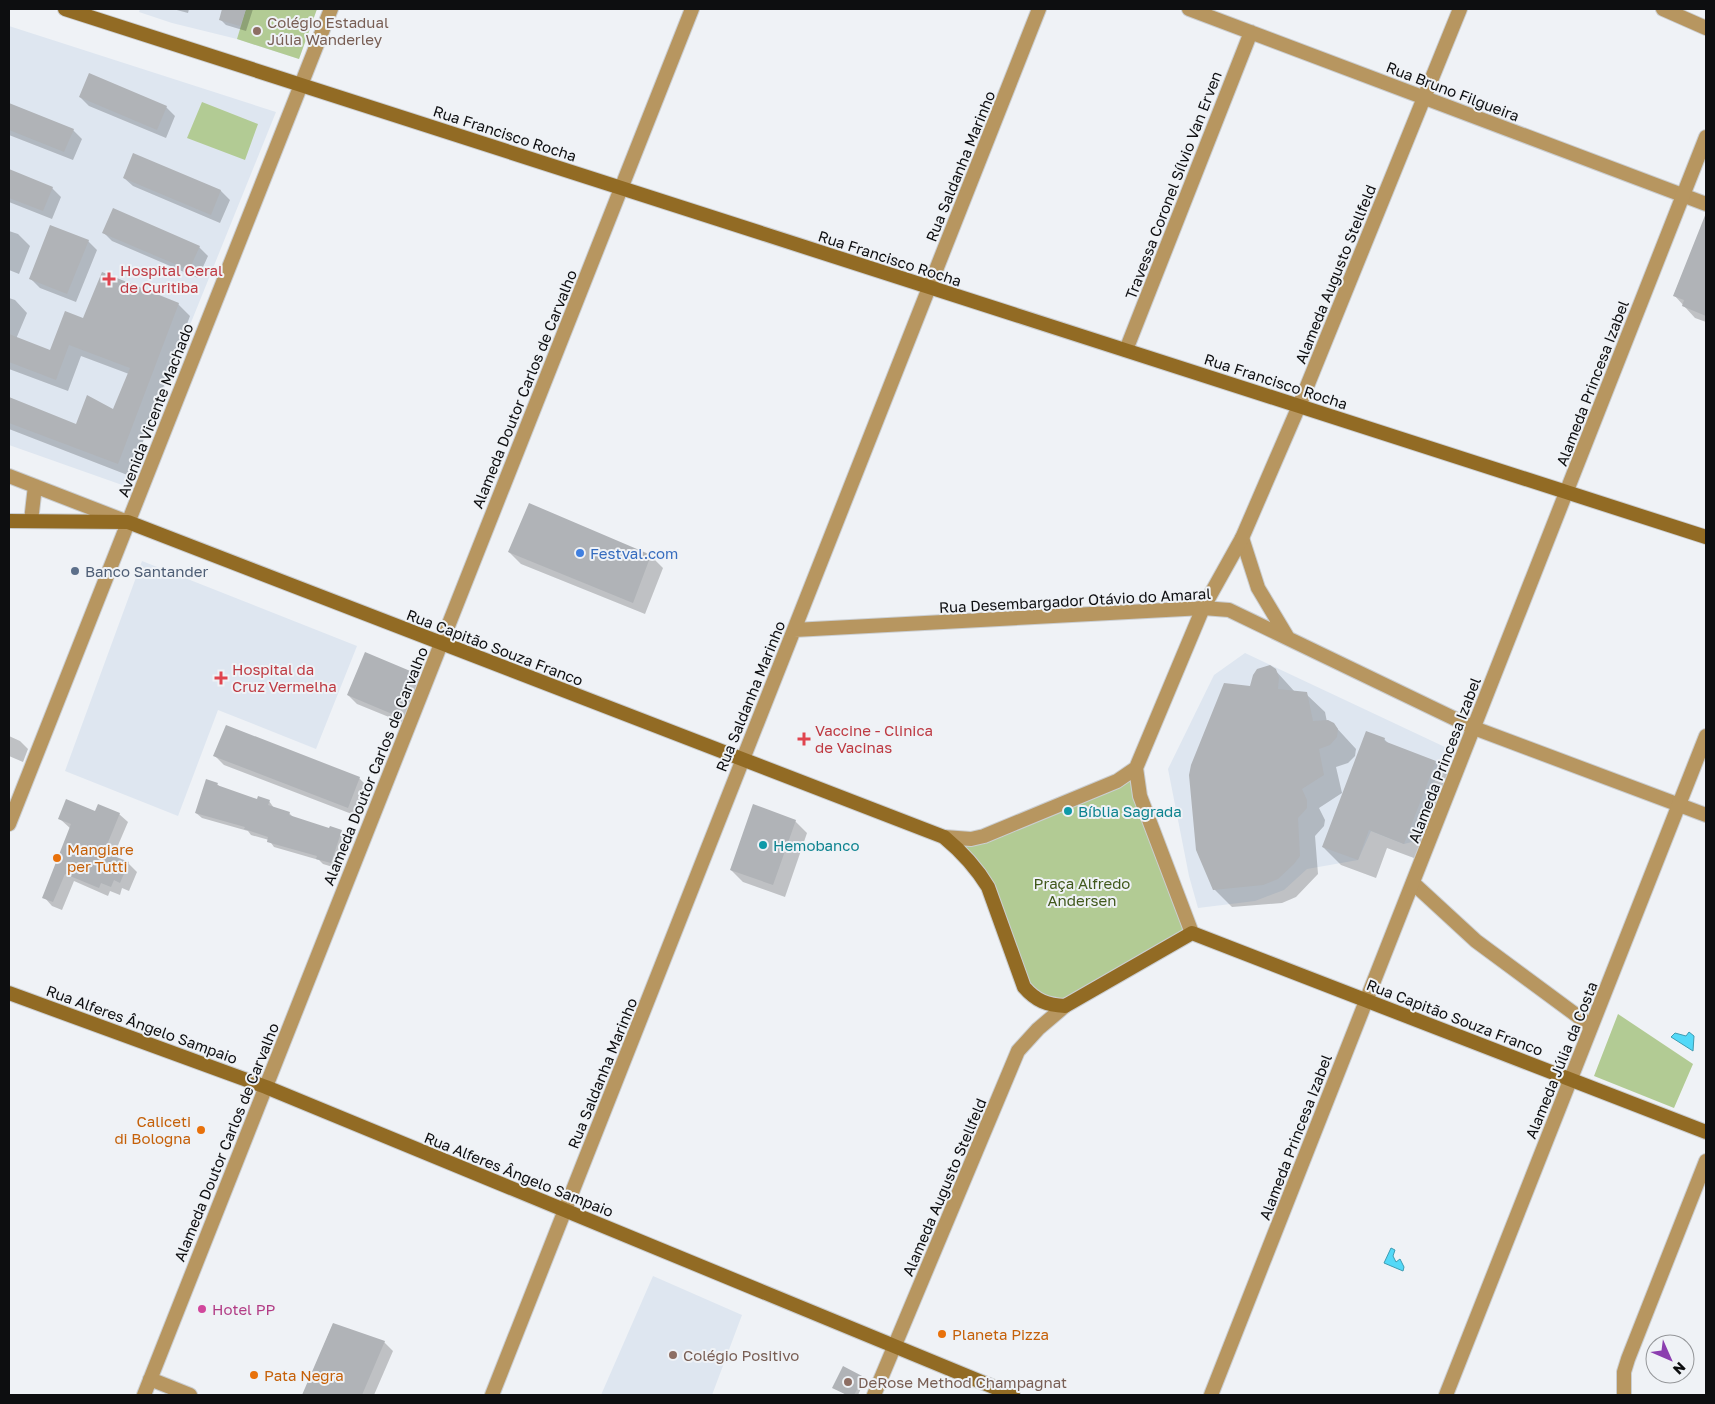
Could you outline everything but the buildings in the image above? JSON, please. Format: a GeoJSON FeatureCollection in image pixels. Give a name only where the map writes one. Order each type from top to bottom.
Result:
{"type":"FeatureCollection","features":[{"type":"Feature","properties":{"kind":"main road","name":"Rua Francisco Rocha"},"geometry":{"type":"LineString","coordinates":[[65,9],[1706,537]]}},
{"type":"Feature","properties":{"kind":"main road"},"geometry":{"type":"LineString","coordinates":[[9,521],[128,522]]}},
{"type":"Feature","properties":{"kind":"main road","name":"Rua Capitão Souza Franco"},"geometry":{"type":"LineString","coordinates":[[128,522],[944,838]]}},
{"type":"Feature","properties":{"kind":"main road"},"geometry":{"type":"LineString","coordinates":[[944,838],[973,864],[988,887],[1024,987],[1039,1001],[1050,1005],[1065,1006],[1192,933]]}},
{"type":"Feature","properties":{"kind":"main road","name":"Rua Capitão Souza Franco"},"geometry":{"type":"LineString","coordinates":[[1192,933],[1706,1132]]}},
{"type":"Feature","properties":{"kind":"main road","name":"Rua Alferes Ângelo Sampaio"},"geometry":{"type":"LineString","coordinates":[[9,993],[266,1087],[1013,1395]]}},
{"type":"Feature","properties":{"kind":"street","name":"Avenida Vicente Machado"},"geometry":{"type":"LineString","coordinates":[[9,824],[331,9]]}},
{"type":"Feature","properties":{"kind":"street","name":"Alameda Doutor Carlos de Carvalho"},"geometry":{"type":"LineString","coordinates":[[144,1395],[692,9]]}},
{"type":"Feature","properties":{"kind":"street","name":"Rua Saldanha Marinho"},"geometry":{"type":"LineString","coordinates":[[492,1395],[1039,9]]}},
{"type":"Feature","properties":{"kind":"street","name":"Rua Bruno Filgueira"},"geometry":{"type":"LineString","coordinates":[[1189,9],[1706,204]]}},
{"type":"Feature","properties":{"kind":"street","name":"Alameda Augusto Stellfeld"},"geometry":{"type":"LineString","coordinates":[[1136,768],[1203,608],[1242,538],[1299,406],[1460,9]]}},
{"type":"Feature","properties":{"kind":"street"},"geometry":{"type":"LineString","coordinates":[[1664,9],[1706,28]]}},
{"type":"Feature","properties":{"kind":"street","name":"Travessa Coronel Sílvio Van Erven"},"geometry":{"type":"LineString","coordinates":[[1126,350],[1250,32]]}},
{"type":"Feature","properties":{"kind":"street","name":"Alameda Princesa Izabel"},"geometry":{"type":"LineString","coordinates":[[1211,1395],[1706,137]]}},
{"type":"Feature","properties":{"kind":"street","name":"Rua Capitão Souza Franco"},"geometry":{"type":"LineString","coordinates":[[9,476],[128,522]]}},
{"type":"Feature","properties":{"kind":"street"},"geometry":{"type":"LineString","coordinates":[[31,521],[35,486]]}},
{"type":"Feature","properties":{"kind":"street"},"geometry":{"type":"LineString","coordinates":[[1242,538],[1258,588],[1289,638]]}},
{"type":"Feature","properties":{"kind":"street","name":"Rua Desembargador Otávio do Amaral"},"geometry":{"type":"LineString","coordinates":[[794,630],[1203,608],[1229,610],[1474,728],[1706,815]]}},
{"type":"Feature","properties":{"kind":"street","name":"Alameda Júlia da Costa"},"geometry":{"type":"LineString","coordinates":[[1446,1395],[1706,736]]}},
{"type":"Feature","properties":{"kind":"street"},"geometry":{"type":"LineString","coordinates":[[944,838],[970,839],[984,836],[1117,780],[1136,768],[1140,796],[1192,933]]}},
{"type":"Feature","properties":{"kind":"street"},"geometry":{"type":"LineString","coordinates":[[1413,883],[1476,942],[1592,1026]]}},
{"type":"Feature","properties":{"kind":"street","name":"Alameda Augusto Stellfeld"},"geometry":{"type":"LineString","coordinates":[[874,1395],[1018,1051],[1038,1028],[1065,1006]]}},
{"type":"Feature","properties":{"kind":"street"},"geometry":{"type":"LineString","coordinates":[[1624,1395],[1624,1372],[1628,1359],[1706,1161]]}},
{"type":"Feature","properties":{"kind":"street"},"geometry":{"type":"LineString","coordinates":[[150,1379],[190,1395]]}},
{"type":"Feature","properties":{"kind":"shaded area","name":"Colégio Estadual Júlia Wanderley"},"geometry":{"type":"Polygon","coordinates":[[[140,9],[317,9],[299,59],[237,39],[172,23],[139,12],[140,9]]]}},
{"type":"Feature","properties":{"kind":"shaded area","name":"Hospital Geral de Curitiba"},"geometry":{"type":"Polygon","coordinates":[[[9,26],[276,112],[125,486],[9,445],[9,26]]]}},
{"type":"Feature","properties":{"kind":"shaded area","name":"Hospital da Cruz Vermelha"},"geometry":{"type":"Polygon","coordinates":[[[142,561],[357,646],[316,749],[218,710],[178,816],[65,771],[142,561]]]}},
{"type":"Feature","properties":{"kind":"shaded area"},"geometry":{"type":"Polygon","coordinates":[[[1245,653],[1447,748],[1412,842],[1404,844],[1371,831],[1358,860],[1307,869],[1284,890],[1255,901],[1198,908],[1189,876],[1168,769],[1214,675],[1245,653]]]}},
{"type":"Feature","properties":{"kind":"shaded area","name":"Colégio Positivo"},"geometry":{"type":"Polygon","coordinates":[[[653,1276],[742,1315],[712,1395],[601,1395],[653,1276]]]}},
{"type":"Feature","properties":{"kind":"green space","name":"Colégio Estadual Júlia Wanderley"},"geometry":{"type":"Polygon","coordinates":[[[246,9],[317,9],[299,59],[237,39],[246,9]]]}},
{"type":"Feature","properties":{"kind":"green space"},"geometry":{"type":"Polygon","coordinates":[[[202,102],[258,124],[245,160],[187,138],[202,102]]]}},
{"type":"Feature","properties":{"kind":"green space","name":"Praça Alfredo Andersen"},"geometry":{"type":"Polygon","coordinates":[[[1136,768],[1192,933],[1065,1006],[1031,995],[988,887],[958,839],[970,839],[1136,768]]]}},
{"type":"Feature","properties":{"kind":"green space"},"geometry":{"type":"Polygon","coordinates":[[[1618,1014],[1693,1064],[1674,1108],[1594,1076],[1618,1014]]]}},
{"type":"Feature","properties":{"kind":"water"},"geometry":{"type":"Polygon","coordinates":[[[1689,1032],[1694,1036],[1693,1051],[1671,1037],[1675,1033],[1686,1036],[1689,1032]]]}},
{"type":"Feature","properties":{"kind":"water"},"geometry":{"type":"Polygon","coordinates":[[[1391,1248],[1395,1250],[1393,1256],[1396,1262],[1400,1259],[1404,1267],[1403,1271],[1384,1263],[1391,1248]]]}},
{"type":"Feature","properties":{"kind":"place","name":"Colégio Estadual Júlia Wanderley"},"geometry":{"type":"Point","coordinates":[257,31]}},
{"type":"Feature","properties":{"kind":"place","name":"Hospital Geral de Curitiba"},"geometry":{"type":"Point","coordinates":[109,279]}},
{"type":"Feature","properties":{"kind":"place","name":"Festval.com"},"geometry":{"type":"Point","coordinates":[580,553]}},
{"type":"Feature","properties":{"kind":"place","name":"Banco Santander"},"geometry":{"type":"Point","coordinates":[75,571]}},
{"type":"Feature","properties":{"kind":"place","name":"Hospital da Cruz Vermelha"},"geometry":{"type":"Point","coordinates":[221,678]}},
{"type":"Feature","properties":{"kind":"place","name":"Vaccine - Clinica de Vacinas"},"geometry":{"type":"Point","coordinates":[804,739]}},
{"type":"Feature","properties":{"kind":"place","name":"Bíblia Sagrada"},"geometry":{"type":"Point","coordinates":[1068,811]}},
{"type":"Feature","properties":{"kind":"place","name":"Hemobanco"},"geometry":{"type":"Point","coordinates":[763,845]}},
{"type":"Feature","properties":{"kind":"place","name":"Mangiare per Tutti"},"geometry":{"type":"Point","coordinates":[57,858]}},
{"type":"Feature","properties":{"kind":"place","name":"Caliceti di Bologna"},"geometry":{"type":"Point","coordinates":[201,1130]}},
{"type":"Feature","properties":{"kind":"place","name":"Hotel PP"},"geometry":{"type":"Point","coordinates":[202,1309]}},
{"type":"Feature","properties":{"kind":"place","name":"Planeta Pizza"},"geometry":{"type":"Point","coordinates":[942,1334]}},
{"type":"Feature","properties":{"kind":"place","name":"Colégio Positivo"},"geometry":{"type":"Point","coordinates":[673,1355]}},
{"type":"Feature","properties":{"kind":"place","name":"Pata Negra"},"geometry":{"type":"Point","coordinates":[254,1375]}},
{"type":"Feature","properties":{"kind":"place","name":"DeRose Method Champagnat"},"geometry":{"type":"Point","coordinates":[848,1382]}}]}
